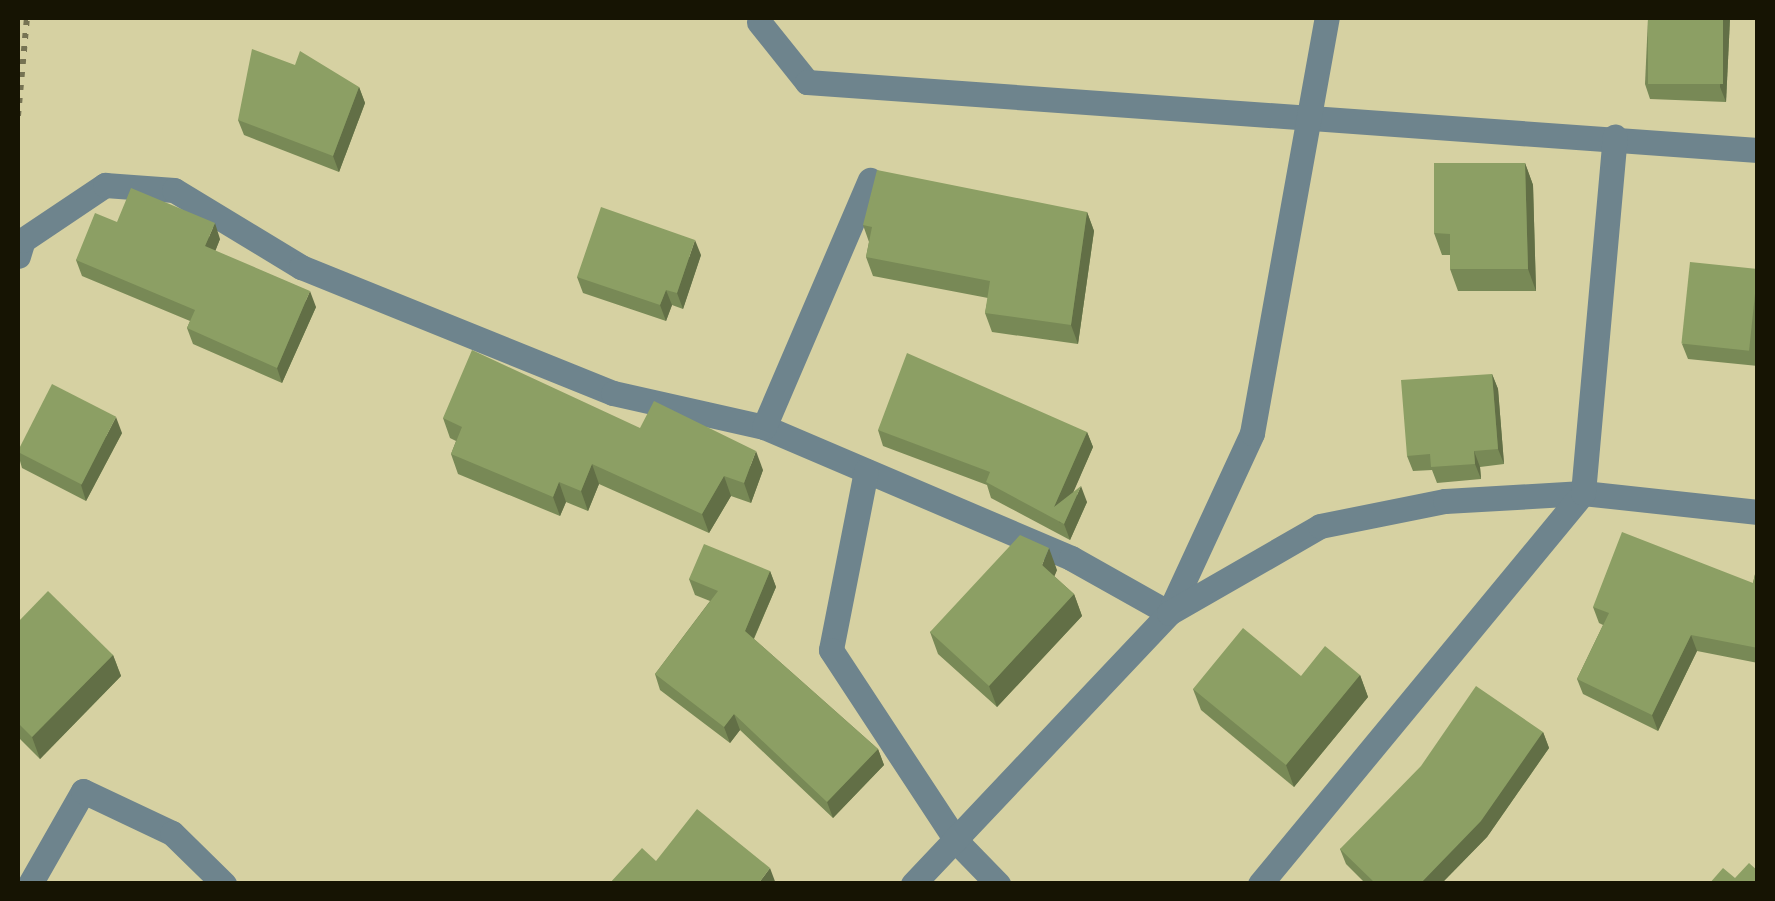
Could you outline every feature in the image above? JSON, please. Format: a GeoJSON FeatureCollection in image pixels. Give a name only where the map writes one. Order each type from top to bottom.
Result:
{"type":"FeatureCollection","features":[{"type":"Feature","properties":{"kind":"street"},"geometry":{"type":"LineString","coordinates":[[1170,614],[1252,433],[1305,117],[1327,18]]}},
{"type":"Feature","properties":{"kind":"street"},"geometry":{"type":"LineString","coordinates":[[759,22],[807,82],[1615,136],[1758,150]]}},
{"type":"Feature","properties":{"kind":"street"},"geometry":{"type":"LineString","coordinates":[[1260,884],[1584,492],[1615,136]]}},
{"type":"Feature","properties":{"kind":"street"},"geometry":{"type":"LineString","coordinates":[[764,426],[870,180]]}},
{"type":"Feature","properties":{"kind":"street"},"geometry":{"type":"LineString","coordinates":[[18,256],[24,240],[105,185],[174,190],[301,267],[613,394],[764,426],[1070,558],[1170,614]]}},
{"type":"Feature","properties":{"kind":"street"},"geometry":{"type":"LineString","coordinates":[[866,471],[831,650],[957,842],[998,884]]}},
{"type":"Feature","properties":{"kind":"street"},"geometry":{"type":"LineString","coordinates":[[912,884],[957,842],[1170,614],[1320,526],[1445,501],[1584,492],[1758,512]]}},
{"type":"Feature","properties":{"kind":"street"},"geometry":{"type":"LineString","coordinates":[[30,884],[83,791],[172,833],[224,884]]}},
{"type":"Feature","properties":{"kind":"path"},"geometry":{"type":"LineString","coordinates":[[18,116],[27,18]]}},
{"type":"Feature","properties":{"kind":"building"},"geometry":{"type":"Polygon","coordinates":[[[1648,18],[1723,18],[1723,84],[1648,84],[1648,18]]]}},
{"type":"Feature","properties":{"kind":"building"},"geometry":{"type":"Polygon","coordinates":[[[252,49],[295,65],[300,51],[359,87],[333,156],[238,120],[252,49]]]}},
{"type":"Feature","properties":{"kind":"building"},"geometry":{"type":"Polygon","coordinates":[[[1434,163],[1525,163],[1528,269],[1450,269],[1450,234],[1434,233],[1434,163]]]}},
{"type":"Feature","properties":{"kind":"building"},"geometry":{"type":"Polygon","coordinates":[[[877,170],[1087,212],[1071,325],[985,313],[990,281],[866,257],[872,227],[863,225],[877,170]]]}},
{"type":"Feature","properties":{"kind":"building"},"geometry":{"type":"Polygon","coordinates":[[[131,188],[215,223],[205,246],[310,291],[277,368],[187,328],[195,310],[76,260],[95,213],[117,222],[131,188]]]}},
{"type":"Feature","properties":{"kind":"building"},"geometry":{"type":"Polygon","coordinates":[[[601,207],[695,240],[677,293],[666,290],[660,305],[577,277],[601,207]]]}},
{"type":"Feature","properties":{"kind":"building"},"geometry":{"type":"Polygon","coordinates":[[[1690,262],[1758,269],[1749,351],[1681,344],[1690,262]]]}},
{"type":"Feature","properties":{"kind":"building"},"geometry":{"type":"Polygon","coordinates":[[[472,350],[640,428],[654,401],[756,451],[744,483],[724,476],[702,514],[592,464],[581,491],[559,482],[553,497],[451,454],[462,427],[443,418],[472,350]]]}},
{"type":"Feature","properties":{"kind":"building"},"geometry":{"type":"Polygon","coordinates":[[[907,353],[1087,432],[1054,507],[1081,486],[1064,524],[986,482],[990,472],[878,430],[907,353]]]}},
{"type":"Feature","properties":{"kind":"building"},"geometry":{"type":"Polygon","coordinates":[[[1492,374],[1498,449],[1474,451],[1475,464],[1431,467],[1430,454],[1407,456],[1401,380],[1492,374]]]}},
{"type":"Feature","properties":{"kind":"building"},"geometry":{"type":"Polygon","coordinates":[[[52,384],[116,417],[82,484],[18,452],[52,384]]]}},
{"type":"Feature","properties":{"kind":"building"},"geometry":{"type":"Polygon","coordinates":[[[1622,532],[1753,583],[1758,561],[1758,648],[1691,635],[1652,715],[1577,679],[1609,613],[1593,607],[1622,532]]]}},
{"type":"Feature","properties":{"kind":"building"},"geometry":{"type":"Polygon","coordinates":[[[1020,535],[1049,548],[1042,565],[1074,594],[989,686],[930,632],[1020,535]]]}},
{"type":"Feature","properties":{"kind":"building"},"geometry":{"type":"Polygon","coordinates":[[[704,544],[770,571],[745,631],[878,749],[827,802],[734,714],[724,727],[655,674],[718,591],[689,579],[704,544]]]}},
{"type":"Feature","properties":{"kind":"building"},"geometry":{"type":"Polygon","coordinates":[[[48,591],[113,655],[32,737],[18,723],[18,622],[48,591]]]}},
{"type":"Feature","properties":{"kind":"building"},"geometry":{"type":"Polygon","coordinates":[[[1243,628],[1301,676],[1325,646],[1360,675],[1286,765],[1193,689],[1243,628]]]}},
{"type":"Feature","properties":{"kind":"building"},"geometry":{"type":"Polygon","coordinates":[[[1476,686],[1543,732],[1481,821],[1420,884],[1376,884],[1340,849],[1421,766],[1476,686]]]}},
{"type":"Feature","properties":{"kind":"building"},"geometry":{"type":"Polygon","coordinates":[[[697,809],[770,868],[758,884],[609,884],[642,848],[656,861],[697,809]]]}},
{"type":"Feature","properties":{"kind":"building"},"geometry":{"type":"Polygon","coordinates":[[[1749,863],[1758,871],[1758,884],[1709,884],[1723,868],[1735,878],[1749,863]]]}}]}
